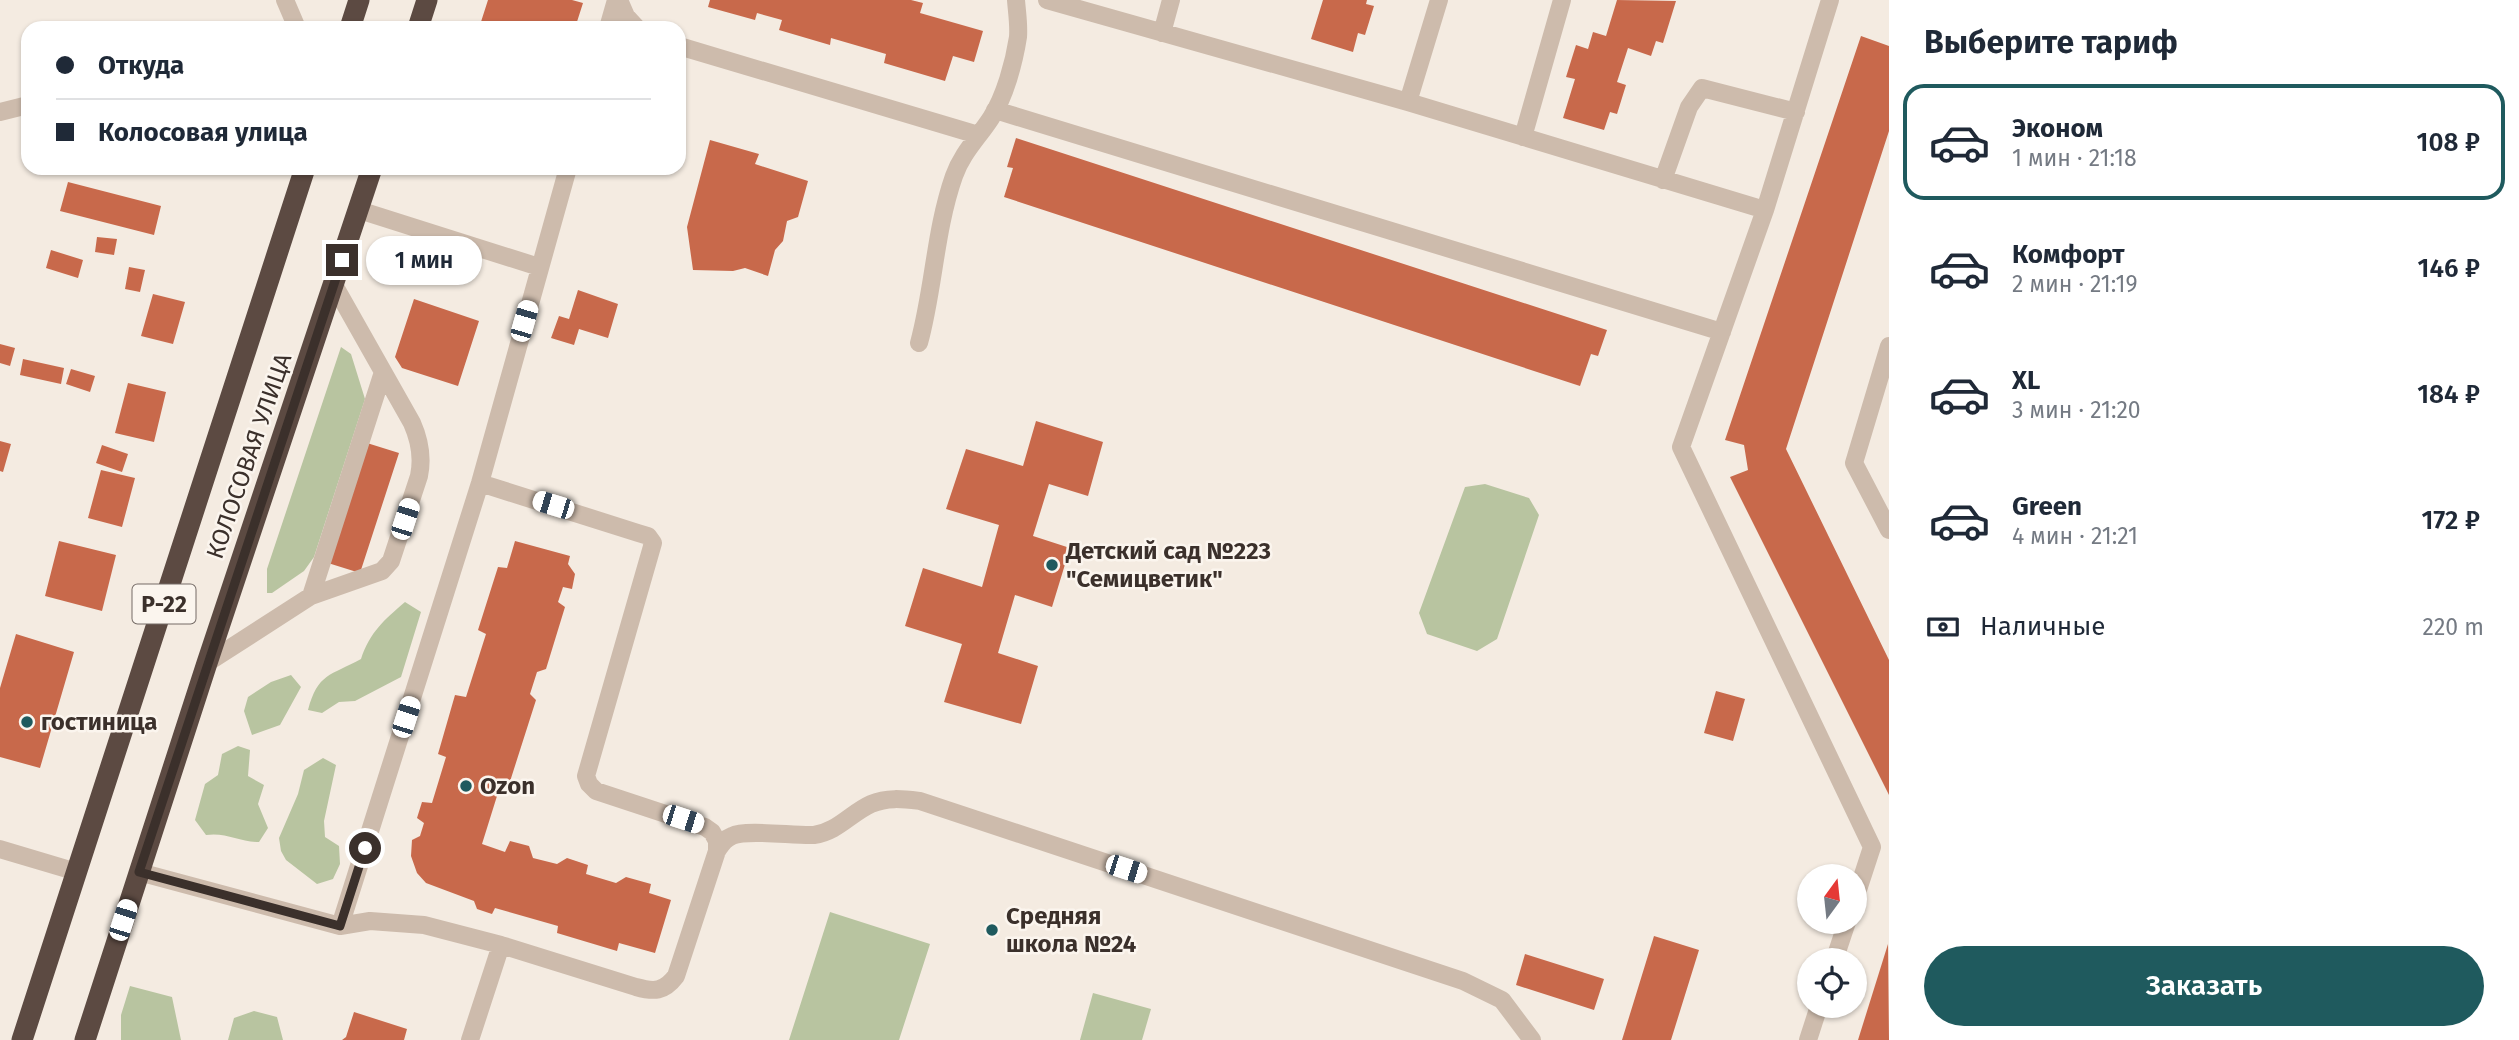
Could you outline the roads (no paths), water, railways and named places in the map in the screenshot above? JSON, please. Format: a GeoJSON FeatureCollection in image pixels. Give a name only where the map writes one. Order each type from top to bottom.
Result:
{"type":"FeatureCollection","features":[{"type":"Feature","properties":{"kind":"highway"},"geometry":{"type":"LineString","coordinates":[[349,21],[359,0]]}},
{"type":"Feature","properties":{"kind":"highway"},"geometry":{"type":"LineString","coordinates":[[420,21],[427,0]]}},
{"type":"Feature","properties":{"kind":"highway","name":"КОЛОСОВАЯ УЛИЦА"},"geometry":{"type":"LineString","coordinates":[[22,1040],[304,175]]}},
{"type":"Feature","properties":{"kind":"highway","name":"КОЛОСОВАЯ УЛИЦА"},"geometry":{"type":"LineString","coordinates":[[85,1040],[370,175]]}},
{"type":"Feature","properties":{"kind":"street"},"geometry":{"type":"LineString","coordinates":[[285,0],[294,21]]}},
{"type":"Feature","properties":{"kind":"street"},"geometry":{"type":"LineString","coordinates":[[610,21],[618,0]]}},
{"type":"Feature","properties":{"kind":"street"},"geometry":{"type":"LineString","coordinates":[[618,0],[631,21]]}},
{"type":"Feature","properties":{"kind":"street"},"geometry":{"type":"LineString","coordinates":[[919,343],[928,311],[942,219],[954,175],[964,155],[995,110],[1014,55],[1018,29],[1016,0]]}},
{"type":"Feature","properties":{"kind":"street"},"geometry":{"type":"LineString","coordinates":[[1047,0],[1408,102],[1765,210]]}},
{"type":"Feature","properties":{"kind":"street"},"geometry":{"type":"LineString","coordinates":[[1162,33],[1171,0]]}},
{"type":"Feature","properties":{"kind":"street"},"geometry":{"type":"LineString","coordinates":[[1408,102],[1438,0]]}},
{"type":"Feature","properties":{"kind":"street"},"geometry":{"type":"LineString","coordinates":[[1523,137],[1562,0]]}},
{"type":"Feature","properties":{"kind":"street"},"geometry":{"type":"LineString","coordinates":[[1830,0],[1765,210],[1681,447],[1872,848],[1867,864]]}},
{"type":"Feature","properties":{"kind":"street"},"geometry":{"type":"LineString","coordinates":[[686,48],[978,135]]}},
{"type":"Feature","properties":{"kind":"street"},"geometry":{"type":"LineString","coordinates":[[1663,180],[1689,107],[1702,88],[1796,112]]}},
{"type":"Feature","properties":{"kind":"street"},"geometry":{"type":"LineString","coordinates":[[0,111],[21,106]]}},
{"type":"Feature","properties":{"kind":"street"},"geometry":{"type":"LineString","coordinates":[[995,110],[1722,332]]}},
{"type":"Feature","properties":{"kind":"street"},"geometry":{"type":"LineString","coordinates":[[340,926],[480,482],[566,175]]}},
{"type":"Feature","properties":{"kind":"street"},"geometry":{"type":"LineString","coordinates":[[359,210],[539,267]]}},
{"type":"Feature","properties":{"kind":"street"},"geometry":{"type":"LineString","coordinates":[[207,663],[311,596],[382,571],[391,561],[419,476],[421,456],[412,423],[334,285]]}},
{"type":"Feature","properties":{"kind":"street"},"geometry":{"type":"LineString","coordinates":[[1889,346],[1854,463],[1889,530]]}},
{"type":"Feature","properties":{"kind":"street"},"geometry":{"type":"LineString","coordinates":[[311,596],[383,372]]}},
{"type":"Feature","properties":{"kind":"street"},"geometry":{"type":"LineString","coordinates":[[480,482],[648,536],[653,543],[586,776],[596,791],[705,827],[712,832],[717,851]]}},
{"type":"Feature","properties":{"kind":"street"},"geometry":{"type":"LineString","coordinates":[[139,872],[340,926],[370,921],[424,925],[501,945],[653,992],[663,989],[677,976],[717,851],[724,841],[738,834],[814,835],[836,828],[869,805],[878,802],[889,799],[920,801],[1463,981],[1502,1000],[1532,1040]]}},
{"type":"Feature","properties":{"kind":"street"},"geometry":{"type":"LineString","coordinates":[[0,849],[77,872]]}},
{"type":"Feature","properties":{"kind":"street"},"geometry":{"type":"LineString","coordinates":[[470,1040],[501,945]]}},
{"type":"Feature","properties":{"kind":"street"},"geometry":{"type":"LineString","coordinates":[[1808,1040],[1815,1018]]}},
{"type":"Feature","properties":{"kind":"place","name":"Детский сад №223 \"Семицветик\""},"geometry":{"type":"Point","coordinates":[1052,565]}},
{"type":"Feature","properties":{"kind":"place","name":"гостиница"},"geometry":{"type":"Point","coordinates":[27,722]}},
{"type":"Feature","properties":{"kind":"place","name":"Ozon"},"geometry":{"type":"Point","coordinates":[466,786]}},
{"type":"Feature","properties":{"kind":"place","name":"Средняя школа №24"},"geometry":{"type":"Point","coordinates":[992,930]}}]}
